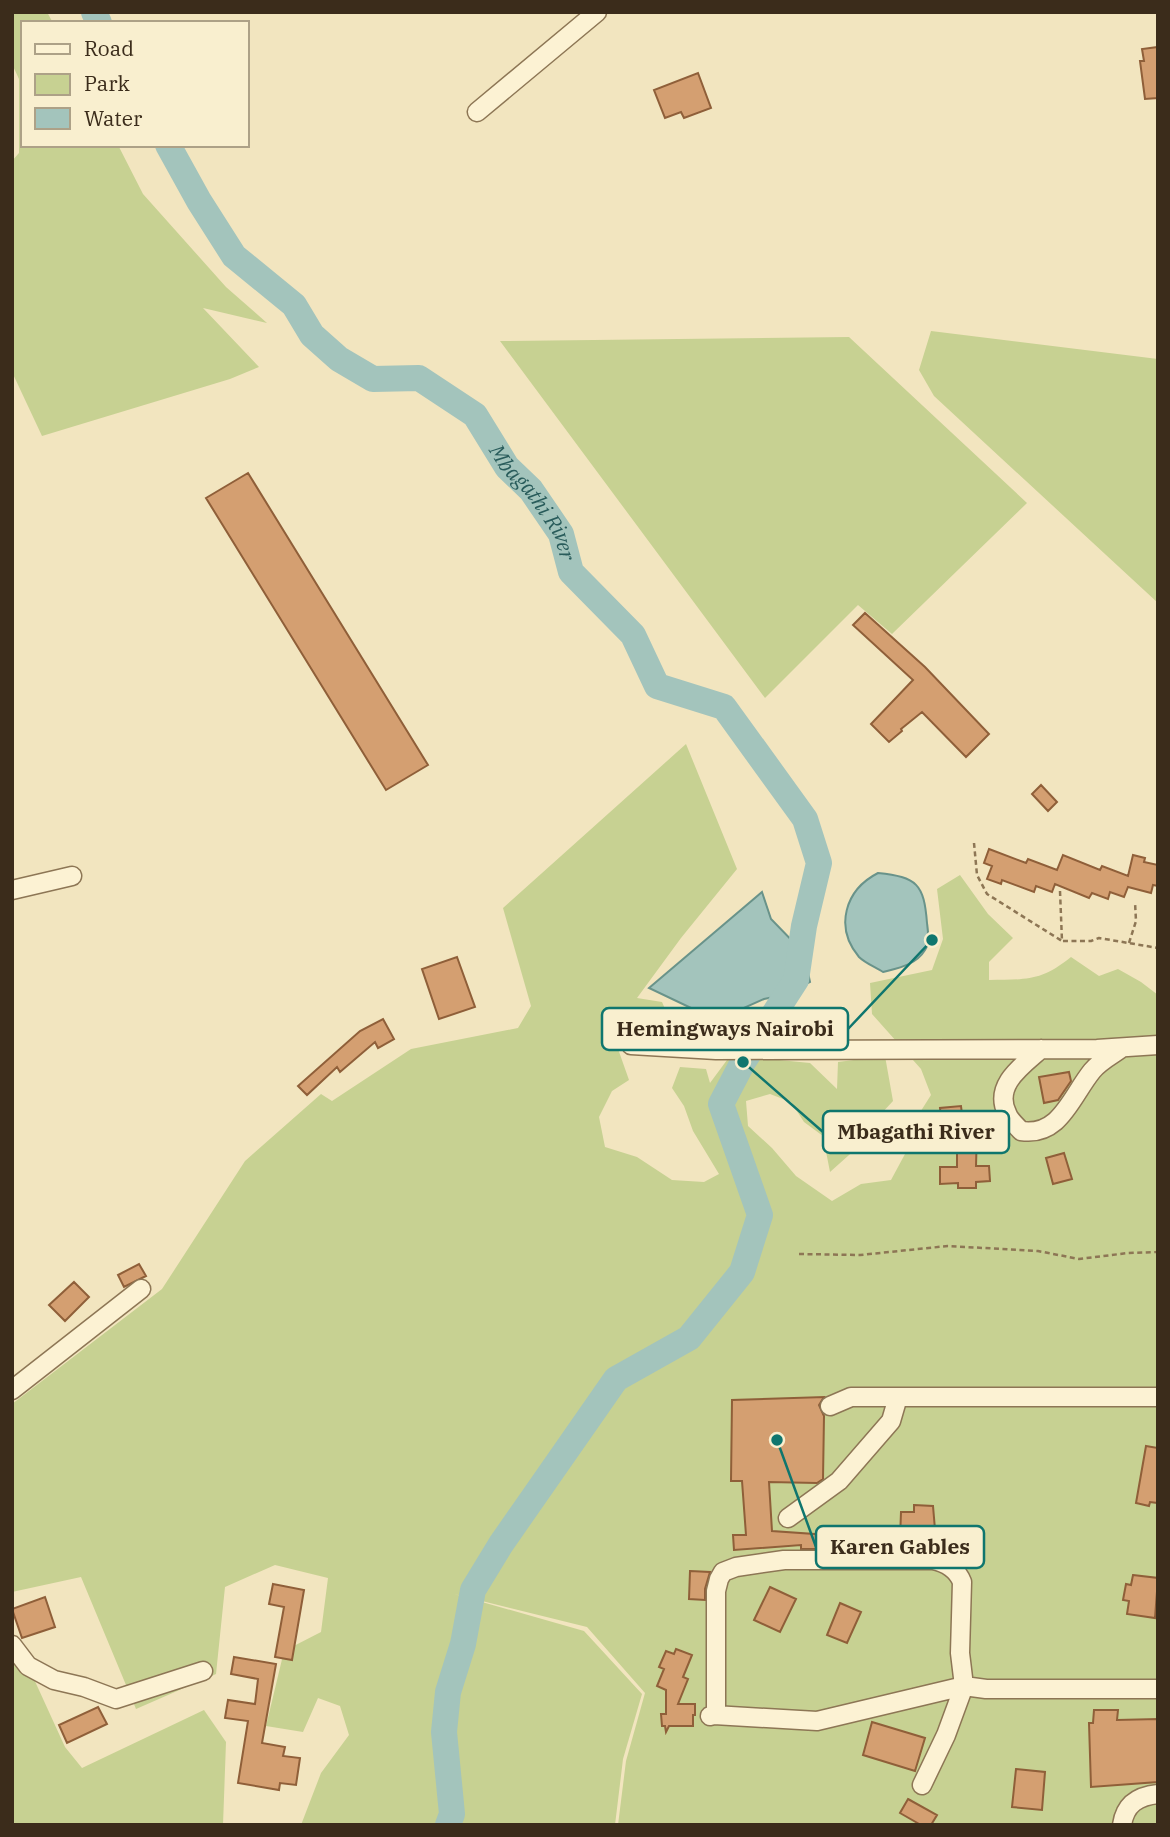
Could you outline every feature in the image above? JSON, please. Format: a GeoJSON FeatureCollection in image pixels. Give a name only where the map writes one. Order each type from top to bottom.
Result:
{"type":"FeatureCollection","features":[{"type":"Feature","properties":{"kind":"street"},"geometry":{"type":"LineString","coordinates":[[477,112],[597,12]]}},
{"type":"Feature","properties":{"kind":"street"},"geometry":{"type":"LineString","coordinates":[[12,890],[72,876]]}},
{"type":"Feature","properties":{"kind":"street"},"geometry":{"type":"LineString","coordinates":[[631,1045],[716,1050],[1041,1049],[1158,1045]]}},
{"type":"Feature","properties":{"kind":"street"},"geometry":{"type":"LineString","coordinates":[[1041,1049],[1012,1075],[1003,1093],[1006,1113],[1021,1131],[1033,1133],[1048,1128],[1073,1100],[1093,1069],[1123,1047]]}},
{"type":"Feature","properties":{"kind":"street"},"geometry":{"type":"LineString","coordinates":[[12,1390],[141,1289]]}},
{"type":"Feature","properties":{"kind":"street"},"geometry":{"type":"LineString","coordinates":[[830,1406],[851,1397],[1158,1397]]}},
{"type":"Feature","properties":{"kind":"street"},"geometry":{"type":"LineString","coordinates":[[788,1517],[839,1480],[891,1420],[898,1397]]}},
{"type":"Feature","properties":{"kind":"street"},"geometry":{"type":"LineString","coordinates":[[922,1785],[946,1735],[964,1686],[960,1653],[962,1583],[954,1569],[933,1560],[784,1560],[736,1567],[723,1572],[716,1591],[716,1711],[712,1716],[817,1721],[964,1686],[986,1689],[1158,1689]]}},
{"type":"Feature","properties":{"kind":"street"},"geometry":{"type":"LineString","coordinates":[[12,1645],[28,1666],[54,1681],[84,1687],[116,1699],[203,1671]]}},
{"type":"Feature","properties":{"kind":"street"},"geometry":{"type":"LineString","coordinates":[[1122,1825],[1124,1813],[1136,1800],[1158,1794]]}},
{"type":"Feature","properties":{"kind":"path"},"geometry":{"type":"LineString","coordinates":[[974,843],[976,875],[987,894],[1062,941],[1099,939],[1158,948]]}},
{"type":"Feature","properties":{"kind":"path"},"geometry":{"type":"LineString","coordinates":[[1060,891],[1062,941]]}},
{"type":"Feature","properties":{"kind":"path"},"geometry":{"type":"LineString","coordinates":[[1129,943],[1136,921],[1135,901]]}},
{"type":"Feature","properties":{"kind":"path"},"geometry":{"type":"LineString","coordinates":[[799,1254],[860,1255],[948,1246],[1038,1251],[1079,1259],[1158,1252]]}},
{"type":"Feature","properties":{"kind":"green space"},"geometry":{"type":"Polygon","coordinates":[[[12,12],[47,12],[52,21],[21,21],[21,147],[119,147],[143,194],[226,287],[267,323],[203,308],[259,367],[230,379],[42,436],[12,372],[12,161],[19,153],[19,79],[12,64],[12,12]]]}},
{"type":"Feature","properties":{"kind":"green space"},"geometry":{"type":"Polygon","coordinates":[[[931,331],[1158,359],[1158,603],[934,396],[919,370],[931,331]]]}},
{"type":"Feature","properties":{"kind":"green space"},"geometry":{"type":"Polygon","coordinates":[[[849,337],[1027,503],[892,634],[858,605],[765,698],[500,341],[849,337]]]}},
{"type":"Feature","properties":{"kind":"green space"},"geometry":{"type":"Polygon","coordinates":[[[686,744],[737,869],[637,998],[662,1002],[673,1027],[617,1046],[629,1080],[612,1091],[599,1117],[605,1147],[637,1157],[672,1180],[704,1182],[719,1174],[693,1131],[684,1106],[672,1088],[680,1067],[706,1069],[710,1083],[727,1060],[769,1059],[810,1063],[837,1089],[838,1062],[885,1056],[893,1101],[868,1128],[846,1112],[858,1147],[830,1172],[823,1136],[804,1122],[791,1102],[770,1094],[746,1101],[748,1126],[796,1176],[832,1201],[861,1184],[891,1180],[905,1154],[912,1125],[931,1095],[921,1069],[872,1014],[870,983],[932,970],[943,939],[937,889],[960,875],[988,914],[1013,938],[989,962],[989,980],[1032,978],[1050,971],[1071,957],[1099,976],[1118,969],[1158,995],[1158,1825],[618,1825],[626,1761],[645,1693],[587,1627],[454,1594],[584,1631],[642,1694],[623,1759],[615,1825],[301,1825],[321,1773],[349,1735],[340,1706],[318,1698],[303,1732],[266,1726],[284,1651],[321,1632],[328,1578],[275,1565],[225,1587],[216,1674],[136,1709],[81,1577],[12,1592],[12,1404],[162,1289],[245,1161],[321,1094],[332,1101],[411,1049],[518,1028],[531,1006],[503,908],[686,744]]]}},
{"type":"Feature","properties":{"kind":"green space"},"geometry":{"type":"Polygon","coordinates":[[[12,1631],[65,1747],[82,1768],[204,1710],[226,1742],[223,1825],[12,1825],[12,1631]]]}},
{"type":"Feature","properties":{"kind":"water"},"geometry":{"type":"Polygon","coordinates":[[[878,873],[902,877],[916,885],[924,899],[928,933],[927,947],[917,959],[883,972],[859,957],[851,945],[845,922],[851,899],[867,880],[878,873]]]}},
{"type":"Feature","properties":{"kind":"water"},"geometry":{"type":"Polygon","coordinates":[[[762,892],[771,919],[804,953],[810,982],[784,995],[764,999],[726,1016],[691,1008],[649,988],[762,892]]]}},
{"type":"Feature","properties":{"kind":"building"},"geometry":{"type":"Polygon","coordinates":[[[1158,47],[1158,98],[1145,99],[1140,61],[1144,61],[1142,49],[1158,47]]]}},
{"type":"Feature","properties":{"kind":"building"},"geometry":{"type":"Polygon","coordinates":[[[698,73],[711,108],[684,118],[681,112],[665,118],[654,90],[698,73]]]}},
{"type":"Feature","properties":{"kind":"building"},"geometry":{"type":"Polygon","coordinates":[[[248,473],[428,765],[386,790],[206,498],[248,473]]]}},
{"type":"Feature","properties":{"kind":"building"},"geometry":{"type":"Polygon","coordinates":[[[865,613],[925,667],[989,734],[966,757],[922,712],[889,742],[871,724],[913,680],[853,625],[865,613]]]}},
{"type":"Feature","properties":{"kind":"building"},"geometry":{"type":"Polygon","coordinates":[[[1041,785],[1057,802],[1048,811],[1032,794],[1041,785]]]}},
{"type":"Feature","properties":{"kind":"building"},"geometry":{"type":"Polygon","coordinates":[[[989,849],[1026,863],[1028,859],[1057,870],[1063,855],[1100,870],[1102,866],[1128,876],[1133,855],[1145,858],[1144,862],[1158,865],[1158,886],[1153,885],[1151,893],[1128,887],[1124,897],[1110,892],[1108,899],[1092,893],[1089,898],[1055,884],[1052,892],[1036,886],[1034,892],[1002,880],[1001,884],[987,879],[992,866],[984,863],[989,849]]]}},
{"type":"Feature","properties":{"kind":"building"},"geometry":{"type":"Polygon","coordinates":[[[457,957],[475,1007],[439,1019],[422,969],[457,957]]]}},
{"type":"Feature","properties":{"kind":"building"},"geometry":{"type":"Polygon","coordinates":[[[383,1019],[394,1039],[378,1048],[375,1042],[340,1072],[337,1067],[307,1095],[298,1086],[360,1031],[383,1019]]]}},
{"type":"Feature","properties":{"kind":"building"},"geometry":{"type":"Polygon","coordinates":[[[1069,1072],[1071,1081],[1058,1100],[1044,1103],[1039,1077],[1069,1072]]]}},
{"type":"Feature","properties":{"kind":"building"},"geometry":{"type":"Polygon","coordinates":[[[961,1106],[964,1130],[977,1129],[976,1166],[989,1166],[990,1181],[976,1182],[976,1188],[958,1188],[958,1183],[940,1184],[940,1167],[957,1167],[957,1143],[940,1144],[940,1108],[961,1106]]]}},
{"type":"Feature","properties":{"kind":"building"},"geometry":{"type":"Polygon","coordinates":[[[1064,1153],[1072,1179],[1053,1184],[1046,1158],[1064,1153]]]}},
{"type":"Feature","properties":{"kind":"building"},"geometry":{"type":"Polygon","coordinates":[[[139,1264],[146,1276],[124,1287],[118,1275],[139,1264]]]}},
{"type":"Feature","properties":{"kind":"building"},"geometry":{"type":"Polygon","coordinates":[[[74,1282],[89,1297],[65,1321],[49,1305],[74,1282]]]}},
{"type":"Feature","properties":{"kind":"building"},"geometry":{"type":"Polygon","coordinates":[[[824,1397],[819,1405],[824,1416],[823,1479],[817,1483],[769,1482],[772,1531],[843,1536],[843,1549],[801,1549],[801,1545],[734,1550],[733,1535],[746,1535],[742,1481],[731,1481],[732,1400],[824,1397]]]}},
{"type":"Feature","properties":{"kind":"building"},"geometry":{"type":"Polygon","coordinates":[[[1146,1446],[1158,1448],[1158,1503],[1150,1502],[1149,1506],[1136,1503],[1146,1446]]]}},
{"type":"Feature","properties":{"kind":"building"},"geometry":{"type":"Polygon","coordinates":[[[914,1505],[933,1506],[936,1541],[900,1540],[901,1512],[914,1512],[914,1505]]]}},
{"type":"Feature","properties":{"kind":"building"},"geometry":{"type":"Polygon","coordinates":[[[690,1571],[710,1572],[705,1600],[689,1599],[690,1571]]]}},
{"type":"Feature","properties":{"kind":"building"},"geometry":{"type":"Polygon","coordinates":[[[1133,1575],[1158,1578],[1155,1618],[1127,1614],[1129,1601],[1123,1600],[1126,1584],[1131,1585],[1133,1575]]]}},
{"type":"Feature","properties":{"kind":"building"},"geometry":{"type":"Polygon","coordinates":[[[273,1584],[304,1590],[292,1660],[275,1657],[284,1607],[269,1604],[273,1584]]]}},
{"type":"Feature","properties":{"kind":"building"},"geometry":{"type":"Polygon","coordinates":[[[770,1587],[796,1599],[780,1632],[754,1620],[770,1587]]]}},
{"type":"Feature","properties":{"kind":"building"},"geometry":{"type":"Polygon","coordinates":[[[45,1597],[55,1627],[22,1638],[12,1609],[45,1597]]]}},
{"type":"Feature","properties":{"kind":"building"},"geometry":{"type":"Polygon","coordinates":[[[840,1603],[861,1612],[847,1643],[827,1635],[840,1603]]]}},
{"type":"Feature","properties":{"kind":"building"},"geometry":{"type":"Polygon","coordinates":[[[676,1649],[692,1655],[683,1677],[688,1679],[678,1704],[695,1704],[695,1715],[693,1726],[669,1726],[666,1732],[665,1726],[662,1726],[661,1714],[666,1714],[666,1690],[657,1686],[664,1669],[659,1667],[666,1651],[674,1654],[676,1649]]]}},
{"type":"Feature","properties":{"kind":"building"},"geometry":{"type":"Polygon","coordinates":[[[234,1657],[276,1664],[262,1743],[285,1747],[283,1756],[300,1758],[296,1785],[280,1783],[279,1790],[238,1783],[248,1721],[225,1718],[228,1700],[255,1704],[258,1679],[231,1674],[234,1657]]]}},
{"type":"Feature","properties":{"kind":"building"},"geometry":{"type":"Polygon","coordinates":[[[98,1707],[107,1724],[67,1743],[59,1725],[98,1707]]]}},
{"type":"Feature","properties":{"kind":"building"},"geometry":{"type":"Polygon","coordinates":[[[1094,1710],[1118,1710],[1117,1720],[1158,1719],[1158,1782],[1091,1787],[1089,1723],[1093,1723],[1094,1710]]]}},
{"type":"Feature","properties":{"kind":"building"},"geometry":{"type":"Polygon","coordinates":[[[872,1722],[925,1738],[915,1771],[863,1755],[872,1722]]]}},
{"type":"Feature","properties":{"kind":"building"},"geometry":{"type":"Polygon","coordinates":[[[1016,1769],[1045,1772],[1042,1810],[1012,1807],[1016,1769]]]}},
{"type":"Feature","properties":{"kind":"building"},"geometry":{"type":"Polygon","coordinates":[[[908,1799],[937,1815],[931,1825],[921,1825],[900,1813],[908,1799]]]}},
{"type":"Feature","properties":{"kind":"waterway","name":"Mbagathi River"},"geometry":{"type":"LineString","coordinates":[[94,12],[98,21]]}},
{"type":"Feature","properties":{"kind":"waterway","name":"Mbagathi River"},"geometry":{"type":"LineString","coordinates":[[169,147],[234,256],[294,305],[312,335],[339,359],[373,379],[419,378],[475,415],[507,467],[531,490],[561,534],[571,572],[633,635],[657,686],[724,707],[805,819],[819,863],[804,926],[796,980],[743,1062],[721,1104],[760,1215],[742,1272],[689,1338],[616,1379],[501,1544],[473,1590],[463,1644],[448,1692],[444,1732],[452,1814],[448,1825]]}},
{"type":"Feature","properties":{"kind":"place","name":"Hemingways Nairobi"},"geometry":{"type":"Point","coordinates":[932,940]}},
{"type":"Feature","properties":{"kind":"place","name":"Mbagathi River"},"geometry":{"type":"Point","coordinates":[743,1062]}},
{"type":"Feature","properties":{"kind":"place","name":"Karen Gables"},"geometry":{"type":"Point","coordinates":[777,1440]}}]}
